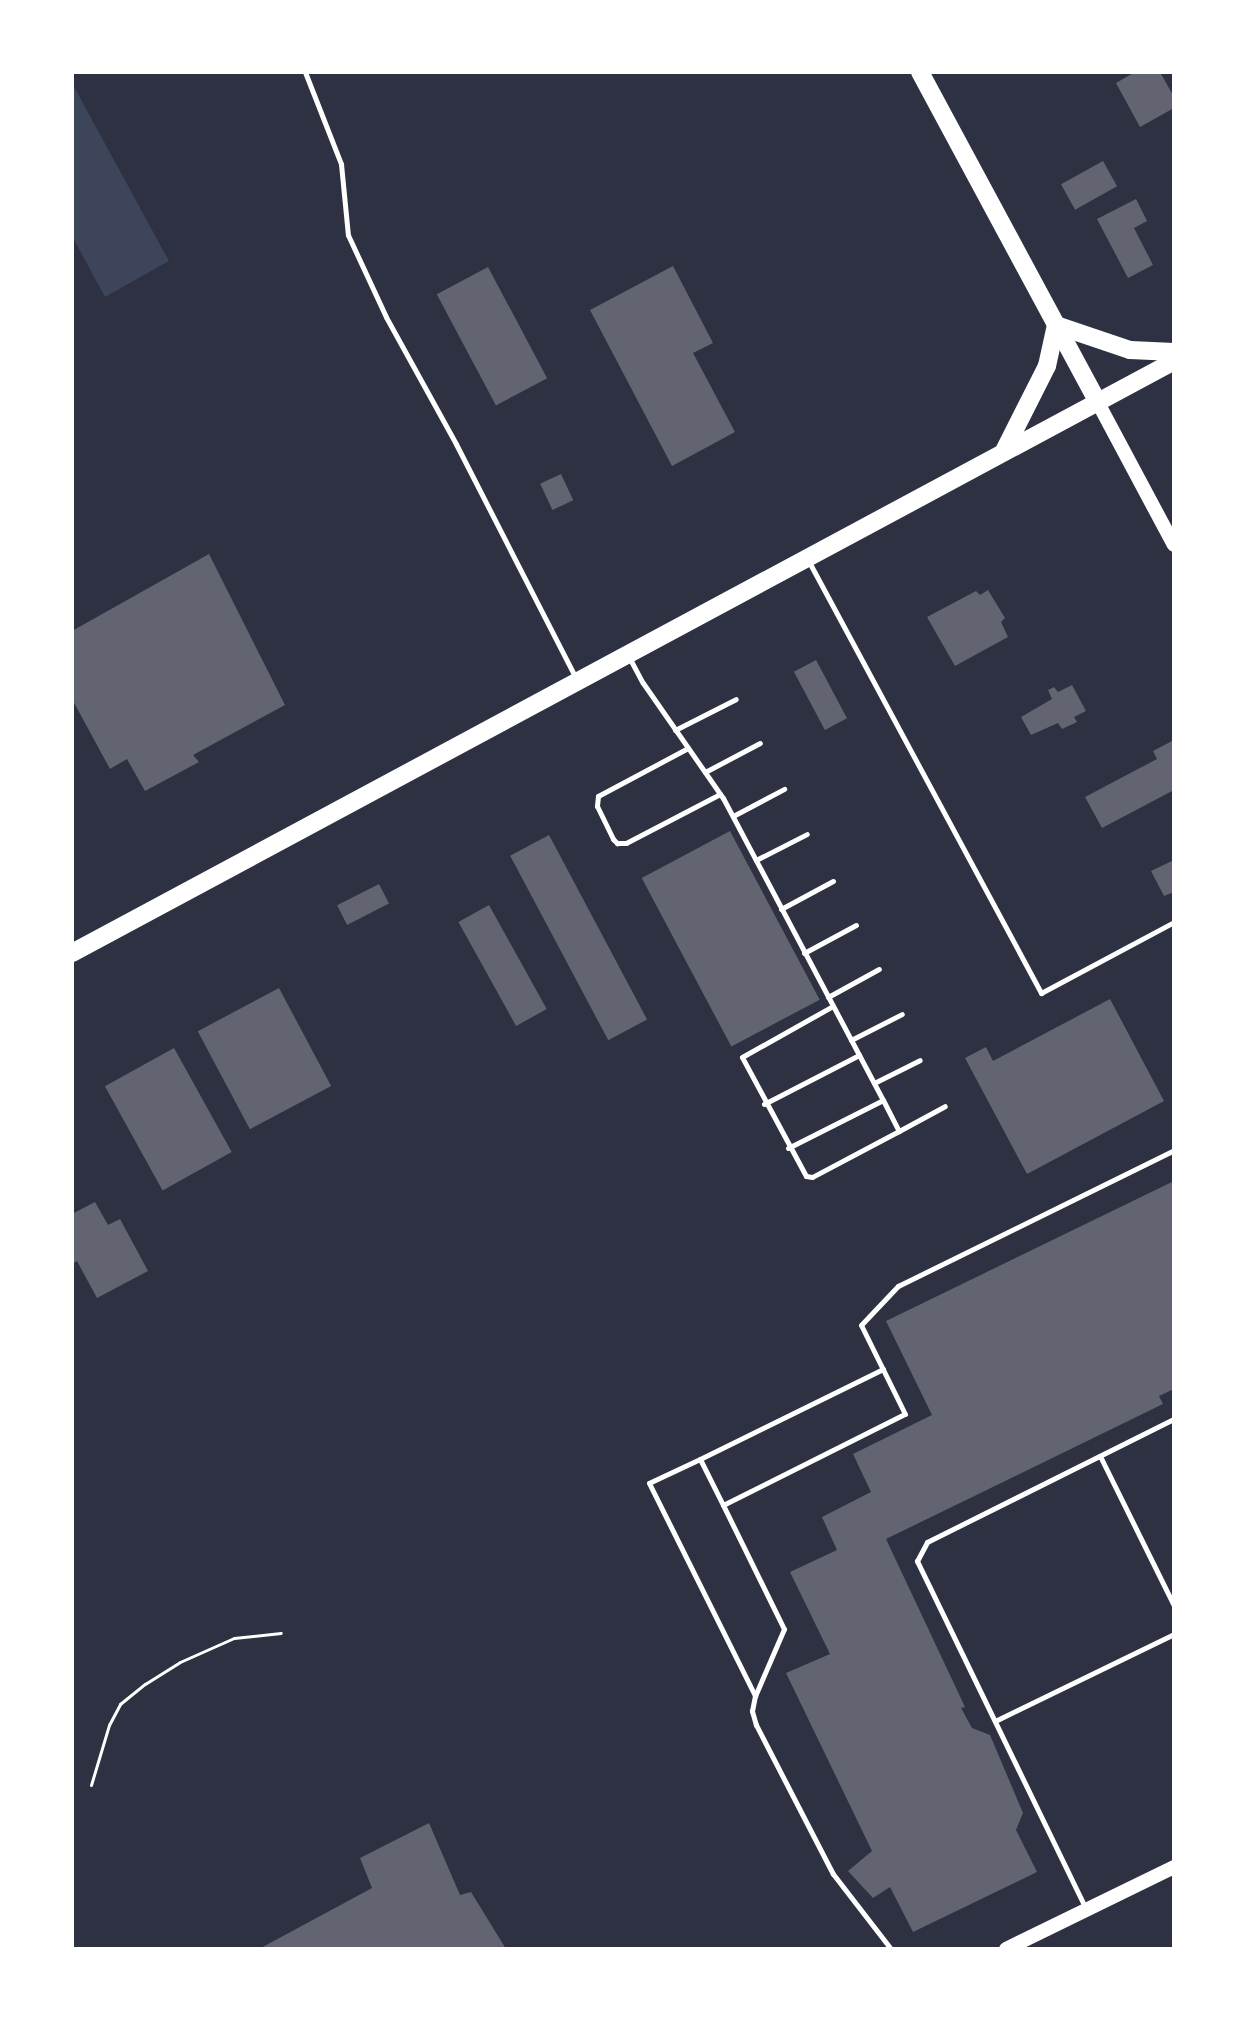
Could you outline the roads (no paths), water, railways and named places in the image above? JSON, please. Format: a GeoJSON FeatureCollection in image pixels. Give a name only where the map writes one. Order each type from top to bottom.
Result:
{"type":"FeatureCollection","features":[{"type":"Feature","properties":{"kind":"highway"},"geometry":{"type":"LineString","coordinates":[[920,72],[1097,401]]}},
{"type":"Feature","properties":{"kind":"highway"},"geometry":{"type":"LineString","coordinates":[[1056,325],[1130,350],[1174,352]]}},
{"type":"Feature","properties":{"kind":"highway"},"geometry":{"type":"LineString","coordinates":[[1004,451],[1047,366],[1056,325]]}},
{"type":"Feature","properties":{"kind":"highway"},"geometry":{"type":"LineString","coordinates":[[72,953],[1174,361]]}},
{"type":"Feature","properties":{"kind":"street"},"geometry":{"type":"LineString","coordinates":[[1097,401],[1174,545]]}},
{"type":"Feature","properties":{"kind":"street"},"geometry":{"type":"LineString","coordinates":[[1006,1949],[1174,1867]]}},
{"type":"Feature","properties":{"kind":"lane"},"geometry":{"type":"LineString","coordinates":[[305,72],[341,164],[348,235],[386,317],[477,485],[577,681]]}},
{"type":"Feature","properties":{"kind":"lane"},"geometry":{"type":"LineString","coordinates":[[807,558],[1041,993],[1174,922]]}},
{"type":"Feature","properties":{"kind":"lane"},"geometry":{"type":"LineString","coordinates":[[627,654],[733,816],[899,1131]]}},
{"type":"Feature","properties":{"kind":"lane"},"geometry":{"type":"LineString","coordinates":[[675,730],[736,699]]}},
{"type":"Feature","properties":{"kind":"lane"},"geometry":{"type":"LineString","coordinates":[[705,772],[760,743]]}},
{"type":"Feature","properties":{"kind":"lane"},"geometry":{"type":"LineString","coordinates":[[688,748],[598,796],[597,806],[613,839],[617,843],[626,843],[720,794]]}},
{"type":"Feature","properties":{"kind":"lane"},"geometry":{"type":"LineString","coordinates":[[733,816],[784,789]]}},
{"type":"Feature","properties":{"kind":"lane"},"geometry":{"type":"LineString","coordinates":[[756,860],[807,834]]}},
{"type":"Feature","properties":{"kind":"lane"},"geometry":{"type":"LineString","coordinates":[[781,909],[833,881]]}},
{"type":"Feature","properties":{"kind":"lane"},"geometry":{"type":"LineString","coordinates":[[804,953],[856,925]]}},
{"type":"Feature","properties":{"kind":"lane"},"geometry":{"type":"LineString","coordinates":[[828,997],[879,969]]}},
{"type":"Feature","properties":{"kind":"lane"},"geometry":{"type":"LineString","coordinates":[[833,1006],[742,1057],[802,1174],[812,1177],[945,1106]]}},
{"type":"Feature","properties":{"kind":"lane"},"geometry":{"type":"LineString","coordinates":[[851,1040],[902,1014]]}},
{"type":"Feature","properties":{"kind":"lane"},"geometry":{"type":"LineString","coordinates":[[764,1104],[859,1055]]}},
{"type":"Feature","properties":{"kind":"lane"},"geometry":{"type":"LineString","coordinates":[[874,1083],[920,1060]]}},
{"type":"Feature","properties":{"kind":"lane"},"geometry":{"type":"LineString","coordinates":[[788,1148],[883,1100]]}},
{"type":"Feature","properties":{"kind":"lane"},"geometry":{"type":"LineString","coordinates":[[723,1505],[905,1414],[861,1325],[898,1286],[1174,1150]]}},
{"type":"Feature","properties":{"kind":"lane"},"geometry":{"type":"LineString","coordinates":[[755,1696],[649,1483],[883,1369]]}},
{"type":"Feature","properties":{"kind":"lane"},"geometry":{"type":"LineString","coordinates":[[1087,1910],[920,1571],[919,1551],[927,1542],[1174,1419]]}},
{"type":"Feature","properties":{"kind":"lane"},"geometry":{"type":"LineString","coordinates":[[1100,1456],[1174,1606]]}},
{"type":"Feature","properties":{"kind":"lane"},"geometry":{"type":"LineString","coordinates":[[700,1459],[784,1629],[755,1696],[752,1711],[756,1725],[833,1874],[891,1949]]}},
{"type":"Feature","properties":{"kind":"lane"},"geometry":{"type":"LineString","coordinates":[[995,1721],[1174,1634]]}}]}
